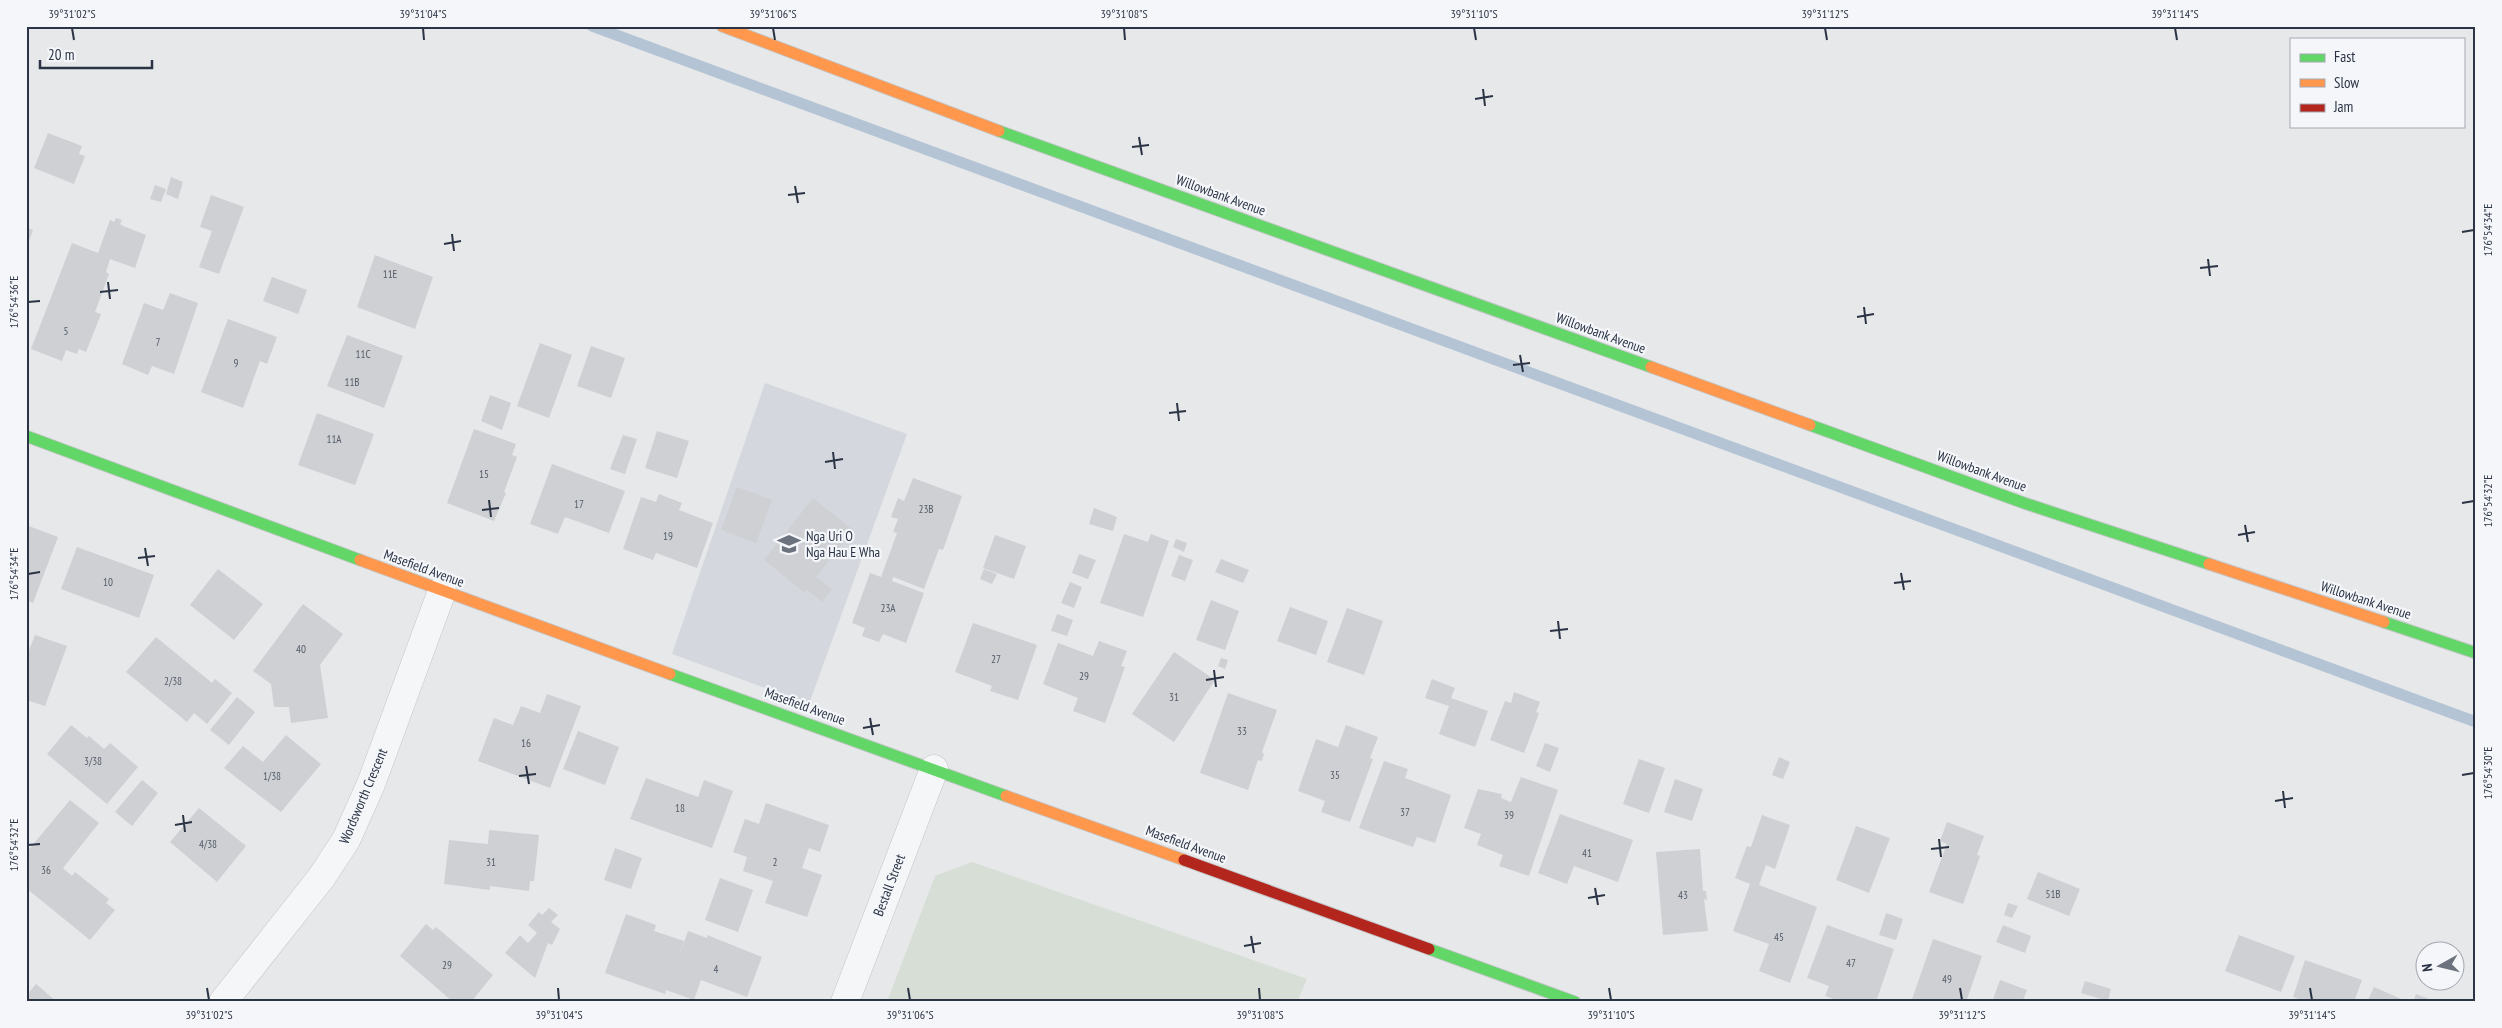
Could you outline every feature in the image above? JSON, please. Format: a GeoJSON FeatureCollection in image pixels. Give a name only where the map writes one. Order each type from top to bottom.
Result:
{"type":"FeatureCollection","features":[{"type":"Feature","properties":{"kind":"main road","name":"Willowbank Avenue"},"geometry":{"type":"LineString","coordinates":[[722,26],[976,122],[2024,503],[2476,653]]}},
{"type":"Feature","properties":{"kind":"main road","name":"Masefield Avenue"},"geometry":{"type":"LineString","coordinates":[[26,436],[442,590],[1574,1002]]}},
{"type":"Feature","properties":{"kind":"street","name":"Wordsworth Crescent"},"geometry":{"type":"LineString","coordinates":[[223,1002],[321,878],[346,840],[371,784],[442,590]]}},
{"type":"Feature","properties":{"kind":"street","name":"Bestall Street"},"geometry":{"type":"LineString","coordinates":[[845,1002],[934,769]]}},
{"type":"Feature","properties":{"kind":"shaded area","name":"Nga Uri O Nga Hau E Wha"},"geometry":{"type":"Polygon","coordinates":[[[765,383],[907,434],[809,704],[672,654],[765,383]]]}},
{"type":"Feature","properties":{"kind":"shaded area"},"geometry":{"type":"Polygon","coordinates":[[[972,862],[1307,979],[1297,1002],[887,1002],[935,876],[972,862]]]}},
{"type":"Feature","properties":{"kind":"building"},"geometry":{"type":"Polygon","coordinates":[[[48,133],[82,146],[79,154],[85,156],[74,184],[34,168],[48,133]]]}},
{"type":"Feature","properties":{"kind":"building"},"geometry":{"type":"Polygon","coordinates":[[[171,177],[183,182],[178,199],[166,194],[171,177]]]}},
{"type":"Feature","properties":{"kind":"building"},"geometry":{"type":"Polygon","coordinates":[[[155,185],[166,189],[161,202],[150,199],[155,185]]]}},
{"type":"Feature","properties":{"kind":"building"},"geometry":{"type":"Polygon","coordinates":[[[211,195],[244,207],[219,274],[199,267],[212,231],[200,227],[211,195]]]}},
{"type":"Feature","properties":{"kind":"building"},"geometry":{"type":"Polygon","coordinates":[[[116,218],[122,220],[120,224],[123,226],[146,235],[135,268],[110,259],[106,272],[109,274],[95,312],[101,314],[86,352],[79,349],[77,354],[66,350],[62,361],[31,349],[72,243],[98,253],[110,220],[114,222],[116,218]]]}},
{"type":"Feature","properties":{"kind":"building"},"geometry":{"type":"Polygon","coordinates":[[[26,227],[33,230],[26,249],[26,227]]]}},
{"type":"Feature","properties":{"kind":"building"},"geometry":{"type":"Polygon","coordinates":[[[375,255],[433,277],[415,329],[357,307],[375,255]]]}},
{"type":"Feature","properties":{"kind":"building"},"geometry":{"type":"Polygon","coordinates":[[[272,277],[307,290],[298,314],[263,301],[272,277]]]}},
{"type":"Feature","properties":{"kind":"building"},"geometry":{"type":"Polygon","coordinates":[[[170,293],[198,303],[174,374],[152,366],[148,375],[122,364],[144,303],[163,310],[170,293]]]}},
{"type":"Feature","properties":{"kind":"building"},"geometry":{"type":"Polygon","coordinates":[[[228,319],[277,337],[267,364],[260,361],[243,408],[201,392],[228,319]]]}},
{"type":"Feature","properties":{"kind":"building"},"geometry":{"type":"Polygon","coordinates":[[[347,335],[403,356],[384,408],[327,386],[347,335]]]}},
{"type":"Feature","properties":{"kind":"building"},"geometry":{"type":"Polygon","coordinates":[[[540,343],[572,355],[549,418],[517,406],[540,343]]]}},
{"type":"Feature","properties":{"kind":"building"},"geometry":{"type":"Polygon","coordinates":[[[591,346],[625,358],[611,398],[577,386],[591,346]]]}},
{"type":"Feature","properties":{"kind":"building"},"geometry":{"type":"Polygon","coordinates":[[[490,395],[511,403],[502,430],[481,421],[490,395]]]}},
{"type":"Feature","properties":{"kind":"building"},"geometry":{"type":"Polygon","coordinates":[[[317,413],[374,434],[355,485],[298,465],[317,413]]]}},
{"type":"Feature","properties":{"kind":"building"},"geometry":{"type":"Polygon","coordinates":[[[474,429],[516,444],[512,455],[517,457],[504,492],[506,493],[494,521],[447,503],[474,429]]]}},
{"type":"Feature","properties":{"kind":"building"},"geometry":{"type":"Polygon","coordinates":[[[657,431],[689,441],[677,478],[645,468],[657,431]]]}},
{"type":"Feature","properties":{"kind":"building"},"geometry":{"type":"Polygon","coordinates":[[[623,435],[637,439],[625,474],[610,469],[623,435]]]}},
{"type":"Feature","properties":{"kind":"building"},"geometry":{"type":"Polygon","coordinates":[[[552,464],[625,491],[609,533],[565,517],[558,534],[530,524],[552,464]]]}},
{"type":"Feature","properties":{"kind":"building"},"geometry":{"type":"Polygon","coordinates":[[[913,478],[962,496],[943,550],[939,549],[924,589],[893,577],[892,581],[924,593],[906,643],[883,634],[879,642],[862,636],[865,628],[852,623],[870,573],[881,577],[897,533],[893,532],[898,519],[891,517],[898,498],[904,501],[913,478]]]}},
{"type":"Feature","properties":{"kind":"building"},"geometry":{"type":"Polygon","coordinates":[[[737,487],[772,500],[756,543],[721,530],[737,487]]]}},
{"type":"Feature","properties":{"kind":"building"},"geometry":{"type":"Polygon","coordinates":[[[659,494],[682,503],[679,510],[713,523],[697,568],[656,553],[653,560],[623,549],[641,497],[656,502],[659,494]]]}},
{"type":"Feature","properties":{"kind":"building"},"geometry":{"type":"Polygon","coordinates":[[[813,498],[853,530],[816,577],[832,589],[822,602],[807,590],[805,593],[764,560],[813,498]]]}},
{"type":"Feature","properties":{"kind":"building"},"geometry":{"type":"Polygon","coordinates":[[[1094,508],[1117,517],[1113,531],[1089,524],[1094,508]]]}},
{"type":"Feature","properties":{"kind":"building"},"geometry":{"type":"Polygon","coordinates":[[[26,525],[58,537],[33,603],[26,600],[26,525]]]}},
{"type":"Feature","properties":{"kind":"building"},"geometry":{"type":"Polygon","coordinates":[[[1124,534],[1148,542],[1151,534],[1169,541],[1143,617],[1100,603],[1124,534]]]}},
{"type":"Feature","properties":{"kind":"building"},"geometry":{"type":"Polygon","coordinates":[[[995,535],[1026,546],[1014,579],[983,568],[995,535]]]}},
{"type":"Feature","properties":{"kind":"building"},"geometry":{"type":"Polygon","coordinates":[[[1176,539],[1187,543],[1184,552],[1173,547],[1176,539]]]}},
{"type":"Feature","properties":{"kind":"building"},"geometry":{"type":"Polygon","coordinates":[[[77,547],[154,575],[139,618],[61,589],[77,547]]]}},
{"type":"Feature","properties":{"kind":"building"},"geometry":{"type":"Polygon","coordinates":[[[1079,554],[1096,560],[1088,579],[1072,573],[1079,554]]]}},
{"type":"Feature","properties":{"kind":"building"},"geometry":{"type":"Polygon","coordinates":[[[1179,555],[1193,560],[1185,581],[1171,576],[1179,555]]]}},
{"type":"Feature","properties":{"kind":"building"},"geometry":{"type":"Polygon","coordinates":[[[1221,559],[1249,570],[1243,583],[1215,572],[1221,559]]]}},
{"type":"Feature","properties":{"kind":"building"},"geometry":{"type":"Polygon","coordinates":[[[218,569],[263,604],[234,640],[190,605],[218,569]]]}},
{"type":"Feature","properties":{"kind":"building"},"geometry":{"type":"Polygon","coordinates":[[[984,569],[997,574],[992,584],[980,579],[984,569]]]}},
{"type":"Feature","properties":{"kind":"building"},"geometry":{"type":"Polygon","coordinates":[[[1070,582],[1082,587],[1074,608],[1061,603],[1070,582]]]}},
{"type":"Feature","properties":{"kind":"building"},"geometry":{"type":"Polygon","coordinates":[[[1211,600],[1239,611],[1225,650],[1196,640],[1211,600]]]}},
{"type":"Feature","properties":{"kind":"building"},"geometry":{"type":"Polygon","coordinates":[[[303,604],[343,634],[320,665],[328,718],[291,723],[289,707],[274,707],[271,684],[253,671],[303,604]]]}},
{"type":"Feature","properties":{"kind":"building"},"geometry":{"type":"Polygon","coordinates":[[[1290,607],[1328,621],[1316,655],[1277,641],[1290,607]]]}},
{"type":"Feature","properties":{"kind":"building"},"geometry":{"type":"Polygon","coordinates":[[[1347,608],[1383,621],[1364,675],[1327,662],[1347,608]]]}},
{"type":"Feature","properties":{"kind":"building"},"geometry":{"type":"Polygon","coordinates":[[[1057,614],[1073,620],[1067,636],[1051,631],[1057,614]]]}},
{"type":"Feature","properties":{"kind":"building"},"geometry":{"type":"Polygon","coordinates":[[[973,623],[1037,645],[1018,700],[990,691],[992,686],[955,672],[973,623]]]}},
{"type":"Feature","properties":{"kind":"building"},"geometry":{"type":"Polygon","coordinates":[[[35,635],[67,646],[45,706],[26,700],[26,658],[35,635]]]}},
{"type":"Feature","properties":{"kind":"building"},"geometry":{"type":"Polygon","coordinates":[[[156,637],[212,683],[215,679],[232,693],[207,724],[194,713],[187,722],[126,672],[156,637]]]}},
{"type":"Feature","properties":{"kind":"building"},"geometry":{"type":"Polygon","coordinates":[[[1099,641],[1127,651],[1121,666],[1125,667],[1105,723],[1073,711],[1078,698],[1043,684],[1058,643],[1093,656],[1099,641]]]}},
{"type":"Feature","properties":{"kind":"building"},"geometry":{"type":"Polygon","coordinates":[[[1174,652],[1215,680],[1174,742],[1132,714],[1174,652]]]}},
{"type":"Feature","properties":{"kind":"building"},"geometry":{"type":"Polygon","coordinates":[[[1221,658],[1228,660],[1225,669],[1218,666],[1221,658]]]}},
{"type":"Feature","properties":{"kind":"building"},"geometry":{"type":"Polygon","coordinates":[[[1432,679],[1455,688],[1451,698],[1488,711],[1475,747],[1439,734],[1449,706],[1425,698],[1432,679]]]}},
{"type":"Feature","properties":{"kind":"building"},"geometry":{"type":"Polygon","coordinates":[[[1514,692],[1540,702],[1536,712],[1539,713],[1524,753],[1490,740],[1505,701],[1511,703],[1514,692]]]}},
{"type":"Feature","properties":{"kind":"building"},"geometry":{"type":"Polygon","coordinates":[[[1228,693],[1277,710],[1262,752],[1264,754],[1262,761],[1258,760],[1248,790],[1200,773],[1228,693]]]}},
{"type":"Feature","properties":{"kind":"building"},"geometry":{"type":"Polygon","coordinates":[[[547,694],[581,706],[550,788],[478,761],[494,718],[513,725],[521,706],[540,713],[547,694]]]}},
{"type":"Feature","properties":{"kind":"building"},"geometry":{"type":"Polygon","coordinates":[[[237,697],[255,712],[229,745],[210,730],[237,697]]]}},
{"type":"Feature","properties":{"kind":"building"},"geometry":{"type":"Polygon","coordinates":[[[71,725],[87,738],[89,736],[104,749],[110,743],[138,767],[107,804],[47,754],[71,725]]]}},
{"type":"Feature","properties":{"kind":"building"},"geometry":{"type":"Polygon","coordinates":[[[1346,725],[1378,737],[1370,758],[1373,759],[1350,822],[1321,812],[1325,801],[1298,791],[1316,739],[1338,747],[1346,725]]]}},
{"type":"Feature","properties":{"kind":"building"},"geometry":{"type":"Polygon","coordinates":[[[578,731],[619,747],[605,785],[563,769],[578,731]]]}},
{"type":"Feature","properties":{"kind":"building"},"geometry":{"type":"Polygon","coordinates":[[[286,735],[321,764],[281,812],[224,768],[243,746],[263,762],[286,735]]]}},
{"type":"Feature","properties":{"kind":"building"},"geometry":{"type":"Polygon","coordinates":[[[1545,743],[1559,748],[1550,772],[1536,766],[1545,743]]]}},
{"type":"Feature","properties":{"kind":"building"},"geometry":{"type":"Polygon","coordinates":[[[1779,757],[1790,762],[1783,779],[1772,775],[1779,757]]]}},
{"type":"Feature","properties":{"kind":"building"},"geometry":{"type":"Polygon","coordinates":[[[1639,759],[1665,768],[1649,813],[1623,804],[1639,759]]]}},
{"type":"Feature","properties":{"kind":"building"},"geometry":{"type":"Polygon","coordinates":[[[1384,761],[1408,769],[1405,778],[1451,795],[1435,843],[1417,837],[1413,847],[1359,828],[1384,761]]]}},
{"type":"Feature","properties":{"kind":"building"},"geometry":{"type":"Polygon","coordinates":[[[1521,777],[1558,790],[1529,876],[1499,866],[1503,855],[1477,845],[1481,834],[1464,828],[1478,789],[1502,794],[1501,798],[1511,802],[1521,777]]]}},
{"type":"Feature","properties":{"kind":"building"},"geometry":{"type":"Polygon","coordinates":[[[646,778],[698,797],[704,780],[733,791],[712,848],[630,819],[646,778]]]}},
{"type":"Feature","properties":{"kind":"building"},"geometry":{"type":"Polygon","coordinates":[[[1675,779],[1703,789],[1692,821],[1664,812],[1675,779]]]}},
{"type":"Feature","properties":{"kind":"building"},"geometry":{"type":"Polygon","coordinates":[[[142,780],[158,793],[132,826],[115,812],[142,780]]]}},
{"type":"Feature","properties":{"kind":"building"},"geometry":{"type":"Polygon","coordinates":[[[70,800],[99,823],[63,868],[72,876],[75,872],[109,899],[106,903],[115,910],[90,940],[26,888],[26,853],[70,800]]]}},
{"type":"Feature","properties":{"kind":"building"},"geometry":{"type":"Polygon","coordinates":[[[766,803],[829,825],[820,852],[809,848],[802,868],[822,875],[807,917],[765,903],[773,881],[743,871],[747,857],[733,852],[745,819],[759,824],[766,803]]]}},
{"type":"Feature","properties":{"kind":"building"},"geometry":{"type":"Polygon","coordinates":[[[199,808],[246,846],[217,882],[170,842],[199,808]]]}},
{"type":"Feature","properties":{"kind":"building"},"geometry":{"type":"Polygon","coordinates":[[[1560,814],[1633,840],[1618,882],[1574,866],[1567,884],[1538,873],[1560,814]]]}},
{"type":"Feature","properties":{"kind":"building"},"geometry":{"type":"Polygon","coordinates":[[[1762,815],[1790,825],[1775,869],[1766,865],[1759,885],[1817,907],[1790,983],[1759,971],[1769,944],[1733,931],[1750,884],[1735,878],[1747,846],[1751,847],[1762,815]]]}},
{"type":"Feature","properties":{"kind":"building"},"geometry":{"type":"Polygon","coordinates":[[[1947,822],[1984,836],[1977,855],[1980,856],[1963,904],[1929,892],[1947,844],[1940,841],[1947,822]]]}},
{"type":"Feature","properties":{"kind":"building"},"geometry":{"type":"Polygon","coordinates":[[[1856,826],[1890,838],[1869,893],[1836,880],[1856,826]]]}},
{"type":"Feature","properties":{"kind":"building"},"geometry":{"type":"Polygon","coordinates":[[[489,830],[539,835],[534,881],[530,881],[529,891],[490,886],[490,890],[444,884],[449,840],[488,844],[489,830]]]}},
{"type":"Feature","properties":{"kind":"building"},"geometry":{"type":"Polygon","coordinates":[[[615,848],[642,858],[631,889],[604,880],[615,848]]]}},
{"type":"Feature","properties":{"kind":"building"},"geometry":{"type":"Polygon","coordinates":[[[1700,849],[1703,891],[1706,891],[1707,900],[1704,899],[1708,931],[1663,935],[1656,852],[1700,849]]]}},
{"type":"Feature","properties":{"kind":"building"},"geometry":{"type":"Polygon","coordinates":[[[2038,872],[2080,889],[2069,916],[2027,899],[2038,872]]]}},
{"type":"Feature","properties":{"kind":"building"},"geometry":{"type":"Polygon","coordinates":[[[720,878],[753,890],[738,932],[705,920],[720,878]]]}},
{"type":"Feature","properties":{"kind":"building"},"geometry":{"type":"Polygon","coordinates":[[[2008,903],[2018,906],[2012,918],[2004,915],[2008,903]]]}},
{"type":"Feature","properties":{"kind":"building"},"geometry":{"type":"Polygon","coordinates":[[[549,908],[558,915],[551,922],[560,929],[552,945],[548,943],[535,978],[505,953],[520,935],[528,943],[537,933],[528,925],[539,912],[542,915],[549,908]]]}},
{"type":"Feature","properties":{"kind":"building"},"geometry":{"type":"Polygon","coordinates":[[[1886,913],[1903,919],[1896,940],[1879,935],[1886,913]]]}},
{"type":"Feature","properties":{"kind":"building"},"geometry":{"type":"Polygon","coordinates":[[[626,914],[656,925],[654,931],[684,941],[678,959],[688,931],[707,938],[707,935],[762,957],[747,997],[701,980],[694,1000],[666,990],[665,994],[605,973],[626,914]]]}},
{"type":"Feature","properties":{"kind":"building"},"geometry":{"type":"Polygon","coordinates":[[[426,924],[433,930],[436,927],[493,975],[471,1002],[453,1002],[400,956],[426,924]]]}},
{"type":"Feature","properties":{"kind":"building"},"geometry":{"type":"Polygon","coordinates":[[[1827,925],[1894,949],[1876,1002],[1842,1002],[1825,996],[1829,986],[1807,978],[1827,925]]]}},
{"type":"Feature","properties":{"kind":"building"},"geometry":{"type":"Polygon","coordinates":[[[2003,925],[2031,936],[2025,953],[1996,942],[2003,925]]]}},
{"type":"Feature","properties":{"kind":"building"},"geometry":{"type":"Polygon","coordinates":[[[2239,935],[2295,956],[2281,992],[2225,971],[2239,935]]]}},
{"type":"Feature","properties":{"kind":"building"},"geometry":{"type":"Polygon","coordinates":[[[1933,939],[1982,956],[1966,1002],[1911,1002],[1933,939]]]}},
{"type":"Feature","properties":{"kind":"building"},"geometry":{"type":"Polygon","coordinates":[[[2305,960],[2362,980],[2354,1002],[2308,1002],[2293,997],[2305,960]]]}},
{"type":"Feature","properties":{"kind":"building"},"geometry":{"type":"Polygon","coordinates":[[[2000,980],[2027,990],[2022,1002],[1992,1002],[2000,980]]]}},
{"type":"Feature","properties":{"kind":"building"},"geometry":{"type":"Polygon","coordinates":[[[2085,981],[2111,989],[2108,1001],[2081,993],[2085,981]]]}},
{"type":"Feature","properties":{"kind":"building"},"geometry":{"type":"Polygon","coordinates":[[[36,984],[57,1002],[26,1002],[26,996],[36,984]]]}},
{"type":"Feature","properties":{"kind":"building"},"geometry":{"type":"Polygon","coordinates":[[[2374,987],[2408,1002],[2367,1002],[2374,987]]]}},
{"type":"Feature","properties":{"kind":"building"},"geometry":{"type":"Polygon","coordinates":[[[2416,994],[2437,1002],[2413,1002],[2416,994]]]}},
{"type":"Feature","properties":{"kind":"waterway"},"geometry":{"type":"LineString","coordinates":[[592,26],[2476,722]]}},
{"type":"Feature","properties":{"kind":"traffic: fast"},"geometry":{"type":"LineString","coordinates":[[999,131],[1651,367]]}},
{"type":"Feature","properties":{"kind":"traffic: fast"},"geometry":{"type":"LineString","coordinates":[[1810,425],[2024,503],[2209,564]]}},
{"type":"Feature","properties":{"kind":"traffic: fast"},"geometry":{"type":"LineString","coordinates":[[26,436],[360,560]]}},
{"type":"Feature","properties":{"kind":"traffic: fast"},"geometry":{"type":"LineString","coordinates":[[2384,622],[2476,653]]}},
{"type":"Feature","properties":{"kind":"traffic: fast"},"geometry":{"type":"LineString","coordinates":[[670,674],[1006,796]]}},
{"type":"Feature","properties":{"kind":"traffic: fast"},"geometry":{"type":"LineString","coordinates":[[1429,949],[1575,1002]]}},
{"type":"Feature","properties":{"kind":"traffic: slow"},"geometry":{"type":"LineString","coordinates":[[722,26],[999,131]]}},
{"type":"Feature","properties":{"kind":"traffic: slow"},"geometry":{"type":"LineString","coordinates":[[1651,367],[1810,425]]}},
{"type":"Feature","properties":{"kind":"traffic: slow"},"geometry":{"type":"LineString","coordinates":[[360,560],[670,674]]}},
{"type":"Feature","properties":{"kind":"traffic: slow"},"geometry":{"type":"LineString","coordinates":[[2209,564],[2384,622]]}},
{"type":"Feature","properties":{"kind":"traffic: slow"},"geometry":{"type":"LineString","coordinates":[[1006,796],[1184,860]]}},
{"type":"Feature","properties":{"kind":"traffic: jam"},"geometry":{"type":"LineString","coordinates":[[1184,860],[1429,949]]}},
{"type":"Feature","properties":{"kind":"place","name":"Nga Uri O Nga Hau E Wha"},"geometry":{"type":"Point","coordinates":[789,544]}}]}
